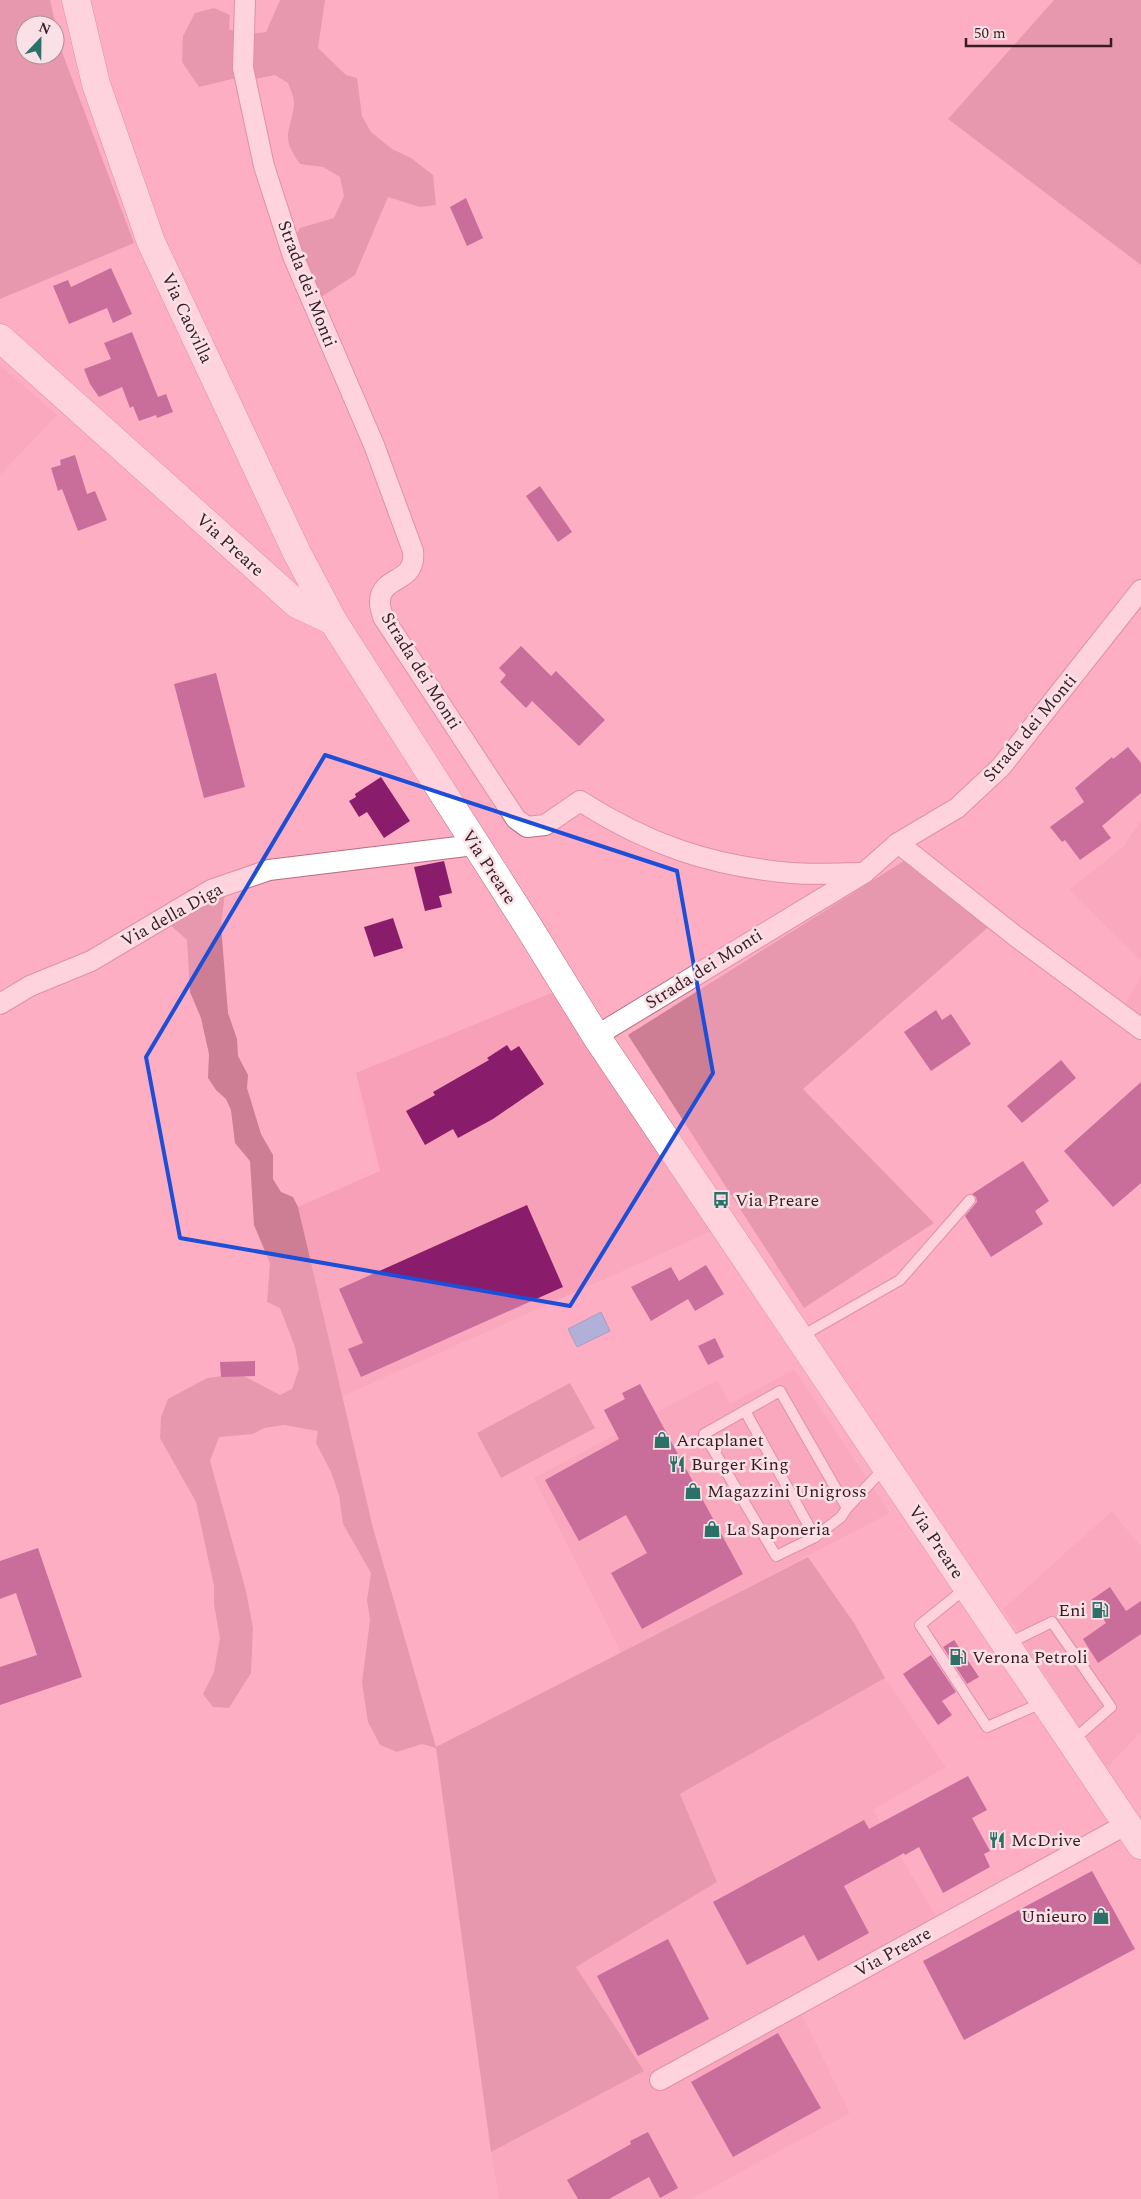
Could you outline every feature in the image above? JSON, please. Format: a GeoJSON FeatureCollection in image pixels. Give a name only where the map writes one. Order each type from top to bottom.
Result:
{"type":"FeatureCollection","features":[{"type":"Feature","properties":{"kind":"main road","name":"Via Caovilla"},"geometry":{"type":"LineString","coordinates":[[76,0],[96,84],[151,242],[297,553],[333,622]]}},
{"type":"Feature","properties":{"kind":"main road","name":"Via Preare"},"geometry":{"type":"LineString","coordinates":[[0,338],[297,604],[333,622],[474,845],[510,897],[596,1036],[1134,1834]]}},
{"type":"Feature","properties":{"kind":"street","name":"Strada dei Monti"},"geometry":{"type":"LineString","coordinates":[[245,0],[243,68],[264,166],[294,256],[374,445],[413,551],[415,563],[409,572],[384,588],[380,600],[383,617],[516,819],[527,827],[544,825],[580,801],[636,833],[672,849],[730,864],[792,873],[864,873]]}},
{"type":"Feature","properties":{"kind":"street","name":"Strada dei Monti"},"geometry":{"type":"LineString","coordinates":[[596,1036],[864,873],[898,843],[957,808],[1001,767],[1141,590]]}},
{"type":"Feature","properties":{"kind":"street"},"geometry":{"type":"LineString","coordinates":[[898,843],[1014,935],[1141,1029]]}},
{"type":"Feature","properties":{"kind":"street","name":"Via della Diga"},"geometry":{"type":"LineString","coordinates":[[0,1004],[30,986],[91,960],[211,890],[269,870],[474,845]]}},
{"type":"Feature","properties":{"kind":"street","name":"Via Preare"},"geometry":{"type":"LineString","coordinates":[[660,2080],[1134,1834]]}},
{"type":"Feature","properties":{"kind":"lane"},"geometry":{"type":"LineString","coordinates":[[799,1338],[900,1280],[970,1200]]}},
{"type":"Feature","properties":{"kind":"lane"},"geometry":{"type":"LineString","coordinates":[[847,1508],[780,1391],[704,1434],[776,1556],[815,1536],[841,1517],[886,1466]]}},
{"type":"Feature","properties":{"kind":"lane"},"geometry":{"type":"LineString","coordinates":[[745,1411],[815,1536]]}},
{"type":"Feature","properties":{"kind":"lane"},"geometry":{"type":"LineString","coordinates":[[966,1587],[920,1625],[986,1727],[1044,1702]]}},
{"type":"Feature","properties":{"kind":"lane"},"geometry":{"type":"LineString","coordinates":[[1006,1645],[1052,1622],[1111,1707],[1071,1742]]}},
{"type":"Feature","properties":{"kind":"highlighted area"},"geometry":{"type":"Polygon","coordinates":[[[325,755],[677,871],[713,1073],[570,1306],[180,1238],[146,1057],[325,755]]]}},
{"type":"Feature","properties":{"kind":"shaded area"},"geometry":{"type":"Polygon","coordinates":[[[0,0],[50,0],[53,15],[15,15],[15,65],[65,65],[65,60],[134,243],[0,299],[0,0]]]}},
{"type":"Feature","properties":{"kind":"shaded area"},"geometry":{"type":"Polygon","coordinates":[[[280,0],[325,0],[318,48],[346,75],[357,78],[362,116],[371,132],[392,149],[411,158],[433,175],[436,205],[420,207],[388,197],[355,275],[304,308],[288,248],[300,228],[334,218],[344,196],[340,177],[323,167],[300,164],[294,155],[288,141],[294,103],[288,83],[275,75],[250,80],[232,79],[199,87],[182,62],[183,36],[195,13],[214,8],[230,15],[229,29],[243,35],[266,32],[280,0]]]}},
{"type":"Feature","properties":{"kind":"shaded area"},"geometry":{"type":"Polygon","coordinates":[[[1054,0],[1141,0],[1141,265],[948,119],[1054,0]]]}},
{"type":"Feature","properties":{"kind":"shaded area"},"geometry":{"type":"Polygon","coordinates":[[[0,365],[57,415],[0,475],[0,365]]]}},
{"type":"Feature","properties":{"kind":"shaded area"},"geometry":{"type":"Polygon","coordinates":[[[1141,820],[1141,961],[1069,890],[1124,846],[1141,820]]]}},
{"type":"Feature","properties":{"kind":"shaded area"},"geometry":{"type":"Polygon","coordinates":[[[918,852],[1001,916],[803,1089],[934,1223],[804,1308],[628,1035],[918,852]]]}},
{"type":"Feature","properties":{"kind":"shaded area"},"geometry":{"type":"Polygon","coordinates":[[[225,893],[221,926],[228,1013],[237,1039],[238,1056],[248,1075],[247,1088],[261,1134],[273,1155],[273,1179],[281,1192],[293,1197],[298,1207],[373,1528],[436,1747],[808,1557],[854,1623],[885,1678],[680,1794],[717,1882],[576,1967],[644,2071],[491,2152],[436,1748],[422,1744],[397,1752],[380,1745],[368,1722],[362,1683],[370,1620],[367,1600],[371,1573],[343,1524],[339,1495],[331,1472],[316,1443],[318,1431],[284,1425],[264,1428],[253,1434],[219,1437],[210,1461],[246,1591],[253,1628],[251,1673],[229,1708],[213,1707],[203,1694],[214,1672],[220,1638],[214,1604],[214,1586],[196,1502],[160,1438],[161,1417],[168,1399],[207,1378],[240,1374],[280,1395],[292,1389],[299,1369],[295,1347],[280,1308],[267,1302],[270,1263],[254,1225],[250,1161],[235,1143],[231,1110],[226,1099],[216,1090],[208,1078],[209,1054],[201,1018],[190,992],[187,940],[167,922],[225,893]]]}},
{"type":"Feature","properties":{"kind":"shaded area"},"geometry":{"type":"Polygon","coordinates":[[[1141,976],[1141,1022],[1123,1009],[1141,976]]]}},
{"type":"Feature","properties":{"kind":"shaded area"},"geometry":{"type":"Polygon","coordinates":[[[554,992],[712,1231],[341,1397],[298,1207],[380,1171],[356,1073],[554,992]]]}},
{"type":"Feature","properties":{"kind":"shaded area"},"geometry":{"type":"Polygon","coordinates":[[[794,1369],[890,1513],[621,1653],[534,1478],[717,1380],[730,1404],[794,1369]]]}},
{"type":"Feature","properties":{"kind":"shaded area"},"geometry":{"type":"Polygon","coordinates":[[[570,1383],[595,1428],[501,1478],[477,1433],[570,1383]]]}},
{"type":"Feature","properties":{"kind":"shaded area"},"geometry":{"type":"Polygon","coordinates":[[[1112,1511],[1141,1547],[1141,1732],[1106,1769],[1003,1609],[1112,1511]]]}},
{"type":"Feature","properties":{"kind":"shaded area"},"geometry":{"type":"Polygon","coordinates":[[[885,1678],[946,1767],[873,1810],[937,1918],[798,2007],[850,2113],[691,2199],[499,2199],[491,2152],[643,2071],[576,1967],[717,1882],[680,1794],[885,1678]]]}},
{"type":"Feature","properties":{"kind":"water"},"geometry":{"type":"Polygon","coordinates":[[[601,1312],[610,1331],[577,1347],[568,1329],[601,1312]]]}},
{"type":"Feature","properties":{"kind":"building"},"geometry":{"type":"Polygon","coordinates":[[[466,198],[483,238],[467,246],[450,207],[466,198]]]}},
{"type":"Feature","properties":{"kind":"building"},"geometry":{"type":"Polygon","coordinates":[[[111,268],[132,314],[113,323],[107,308],[69,324],[53,286],[68,280],[71,287],[111,268]]]}},
{"type":"Feature","properties":{"kind":"building"},"geometry":{"type":"Polygon","coordinates":[[[132,332],[158,397],[166,394],[173,412],[157,418],[156,415],[139,421],[133,406],[130,408],[122,387],[99,397],[90,384],[84,369],[111,359],[104,343],[132,332]]]}},
{"type":"Feature","properties":{"kind":"building"},"geometry":{"type":"Polygon","coordinates":[[[75,455],[87,494],[95,491],[107,520],[78,531],[62,489],[58,491],[51,468],[61,465],[60,460],[75,455]]]}},
{"type":"Feature","properties":{"kind":"building"},"geometry":{"type":"Polygon","coordinates":[[[540,486],[572,532],[558,542],[526,496],[540,486]]]}},
{"type":"Feature","properties":{"kind":"building"},"geometry":{"type":"Polygon","coordinates":[[[521,646],[551,676],[556,671],[605,720],[579,746],[532,701],[526,708],[500,682],[506,675],[499,668],[521,646]]]}},
{"type":"Feature","properties":{"kind":"building"},"geometry":{"type":"Polygon","coordinates":[[[216,673],[245,787],[204,798],[174,684],[216,673]]]}},
{"type":"Feature","properties":{"kind":"building"},"geometry":{"type":"Polygon","coordinates":[[[1128,747],[1141,763],[1141,793],[1102,826],[1111,838],[1080,860],[1065,840],[1062,842],[1050,827],[1084,802],[1075,788],[1112,757],[1113,759],[1128,747]]]}},
{"type":"Feature","properties":{"kind":"building"},"geometry":{"type":"Polygon","coordinates":[[[381,777],[410,821],[384,838],[367,812],[359,817],[349,801],[356,797],[355,794],[381,777]]]}},
{"type":"Feature","properties":{"kind":"building"},"geometry":{"type":"Polygon","coordinates":[[[444,861],[452,893],[439,896],[442,907],[425,911],[414,867],[444,861]]]}},
{"type":"Feature","properties":{"kind":"building"},"geometry":{"type":"Polygon","coordinates":[[[393,918],[403,948],[374,957],[364,927],[393,918]]]}},
{"type":"Feature","properties":{"kind":"building"},"geometry":{"type":"Polygon","coordinates":[[[936,1010],[942,1020],[951,1014],[971,1044],[931,1071],[904,1032],[936,1010]]]}},
{"type":"Feature","properties":{"kind":"building"},"geometry":{"type":"Polygon","coordinates":[[[507,1045],[511,1051],[519,1046],[544,1084],[493,1119],[458,1138],[453,1129],[425,1145],[406,1111],[435,1095],[433,1092],[489,1060],[487,1058],[507,1045]]]}},
{"type":"Feature","properties":{"kind":"building"},"geometry":{"type":"Polygon","coordinates":[[[1061,1060],[1076,1078],[1022,1123],[1007,1106],[1061,1060]]]}},
{"type":"Feature","properties":{"kind":"building"},"geometry":{"type":"Polygon","coordinates":[[[1141,1082],[1141,1183],[1113,1207],[1064,1151],[1141,1082]]]}},
{"type":"Feature","properties":{"kind":"building"},"geometry":{"type":"Polygon","coordinates":[[[1023,1161],[1049,1201],[1035,1211],[1043,1224],[991,1257],[965,1216],[977,1202],[976,1197],[972,1194],[1023,1161]]]}},
{"type":"Feature","properties":{"kind":"building"},"geometry":{"type":"Polygon","coordinates":[[[527,1205],[563,1287],[361,1377],[348,1349],[363,1343],[339,1289],[527,1205]]]}},
{"type":"Feature","properties":{"kind":"building"},"geometry":{"type":"Polygon","coordinates":[[[706,1265],[724,1294],[695,1311],[688,1299],[651,1321],[631,1287],[671,1267],[679,1281],[706,1265]]]}},
{"type":"Feature","properties":{"kind":"building"},"geometry":{"type":"Polygon","coordinates":[[[715,1338],[724,1357],[708,1365],[698,1346],[715,1338]]]}},
{"type":"Feature","properties":{"kind":"building"},"geometry":{"type":"Polygon","coordinates":[[[255,1361],[255,1376],[221,1377],[220,1362],[255,1361]]]}},
{"type":"Feature","properties":{"kind":"building"},"geometry":{"type":"Polygon","coordinates":[[[640,1384],[743,1574],[642,1629],[611,1573],[647,1553],[626,1515],[579,1541],[545,1480],[619,1439],[604,1410],[625,1399],[622,1393],[640,1384]]]}},
{"type":"Feature","properties":{"kind":"building"},"geometry":{"type":"Polygon","coordinates":[[[38,1548],[82,1677],[0,1705],[0,1667],[37,1655],[16,1593],[0,1599],[0,1561],[38,1548]]]}},
{"type":"Feature","properties":{"kind":"building"},"geometry":{"type":"Polygon","coordinates":[[[1110,1587],[1126,1611],[1141,1601],[1141,1634],[1098,1663],[1083,1639],[1106,1623],[1091,1600],[1110,1587]]]}},
{"type":"Feature","properties":{"kind":"building"},"geometry":{"type":"Polygon","coordinates":[[[954,1640],[979,1677],[967,1684],[943,1647],[954,1640]]]}},
{"type":"Feature","properties":{"kind":"building"},"geometry":{"type":"Polygon","coordinates":[[[931,1655],[956,1692],[942,1701],[952,1715],[938,1725],[903,1674],[931,1655]]]}},
{"type":"Feature","properties":{"kind":"building"},"geometry":{"type":"Polygon","coordinates":[[[968,1776],[987,1810],[972,1818],[990,1851],[984,1854],[990,1867],[943,1893],[919,1847],[905,1855],[904,1853],[844,1886],[869,1933],[818,1961],[804,1935],[747,1965],[713,1902],[864,1820],[869,1829],[968,1776]]]}},
{"type":"Feature","properties":{"kind":"building"},"geometry":{"type":"Polygon","coordinates":[[[1092,1871],[1135,1949],[964,2040],[923,1961],[1092,1871]]]}},
{"type":"Feature","properties":{"kind":"building"},"geometry":{"type":"Polygon","coordinates":[[[668,1939],[709,2019],[638,2056],[597,1976],[668,1939]]]}},
{"type":"Feature","properties":{"kind":"building"},"geometry":{"type":"Polygon","coordinates":[[[778,2033],[821,2108],[733,2157],[691,2082],[778,2033]]]}},
{"type":"Feature","properties":{"kind":"building"},"geometry":{"type":"Polygon","coordinates":[[[648,2132],[678,2188],[660,2198],[649,2177],[609,2199],[578,2199],[567,2180],[631,2144],[630,2141],[648,2132]]]}},
{"type":"Feature","properties":{"kind":"place","name":"Via Preare"},"geometry":{"type":"Point","coordinates":[721,1200]}},
{"type":"Feature","properties":{"kind":"place","name":"Arcaplanet"},"geometry":{"type":"Point","coordinates":[662,1440]}},
{"type":"Feature","properties":{"kind":"place","name":"Burger King"},"geometry":{"type":"Point","coordinates":[677,1464]}},
{"type":"Feature","properties":{"kind":"place","name":"Magazzini Unigross"},"geometry":{"type":"Point","coordinates":[693,1491]}},
{"type":"Feature","properties":{"kind":"place","name":"La Saponeria"},"geometry":{"type":"Point","coordinates":[712,1529]}},
{"type":"Feature","properties":{"kind":"place","name":"Eni"},"geometry":{"type":"Point","coordinates":[1100,1610]}},
{"type":"Feature","properties":{"kind":"place","name":"Verona Petroli"},"geometry":{"type":"Point","coordinates":[958,1657]}},
{"type":"Feature","properties":{"kind":"place","name":"McDrive"},"geometry":{"type":"Point","coordinates":[997,1840]}},
{"type":"Feature","properties":{"kind":"place","name":"Unieuro"},"geometry":{"type":"Point","coordinates":[1101,1916]}}]}
